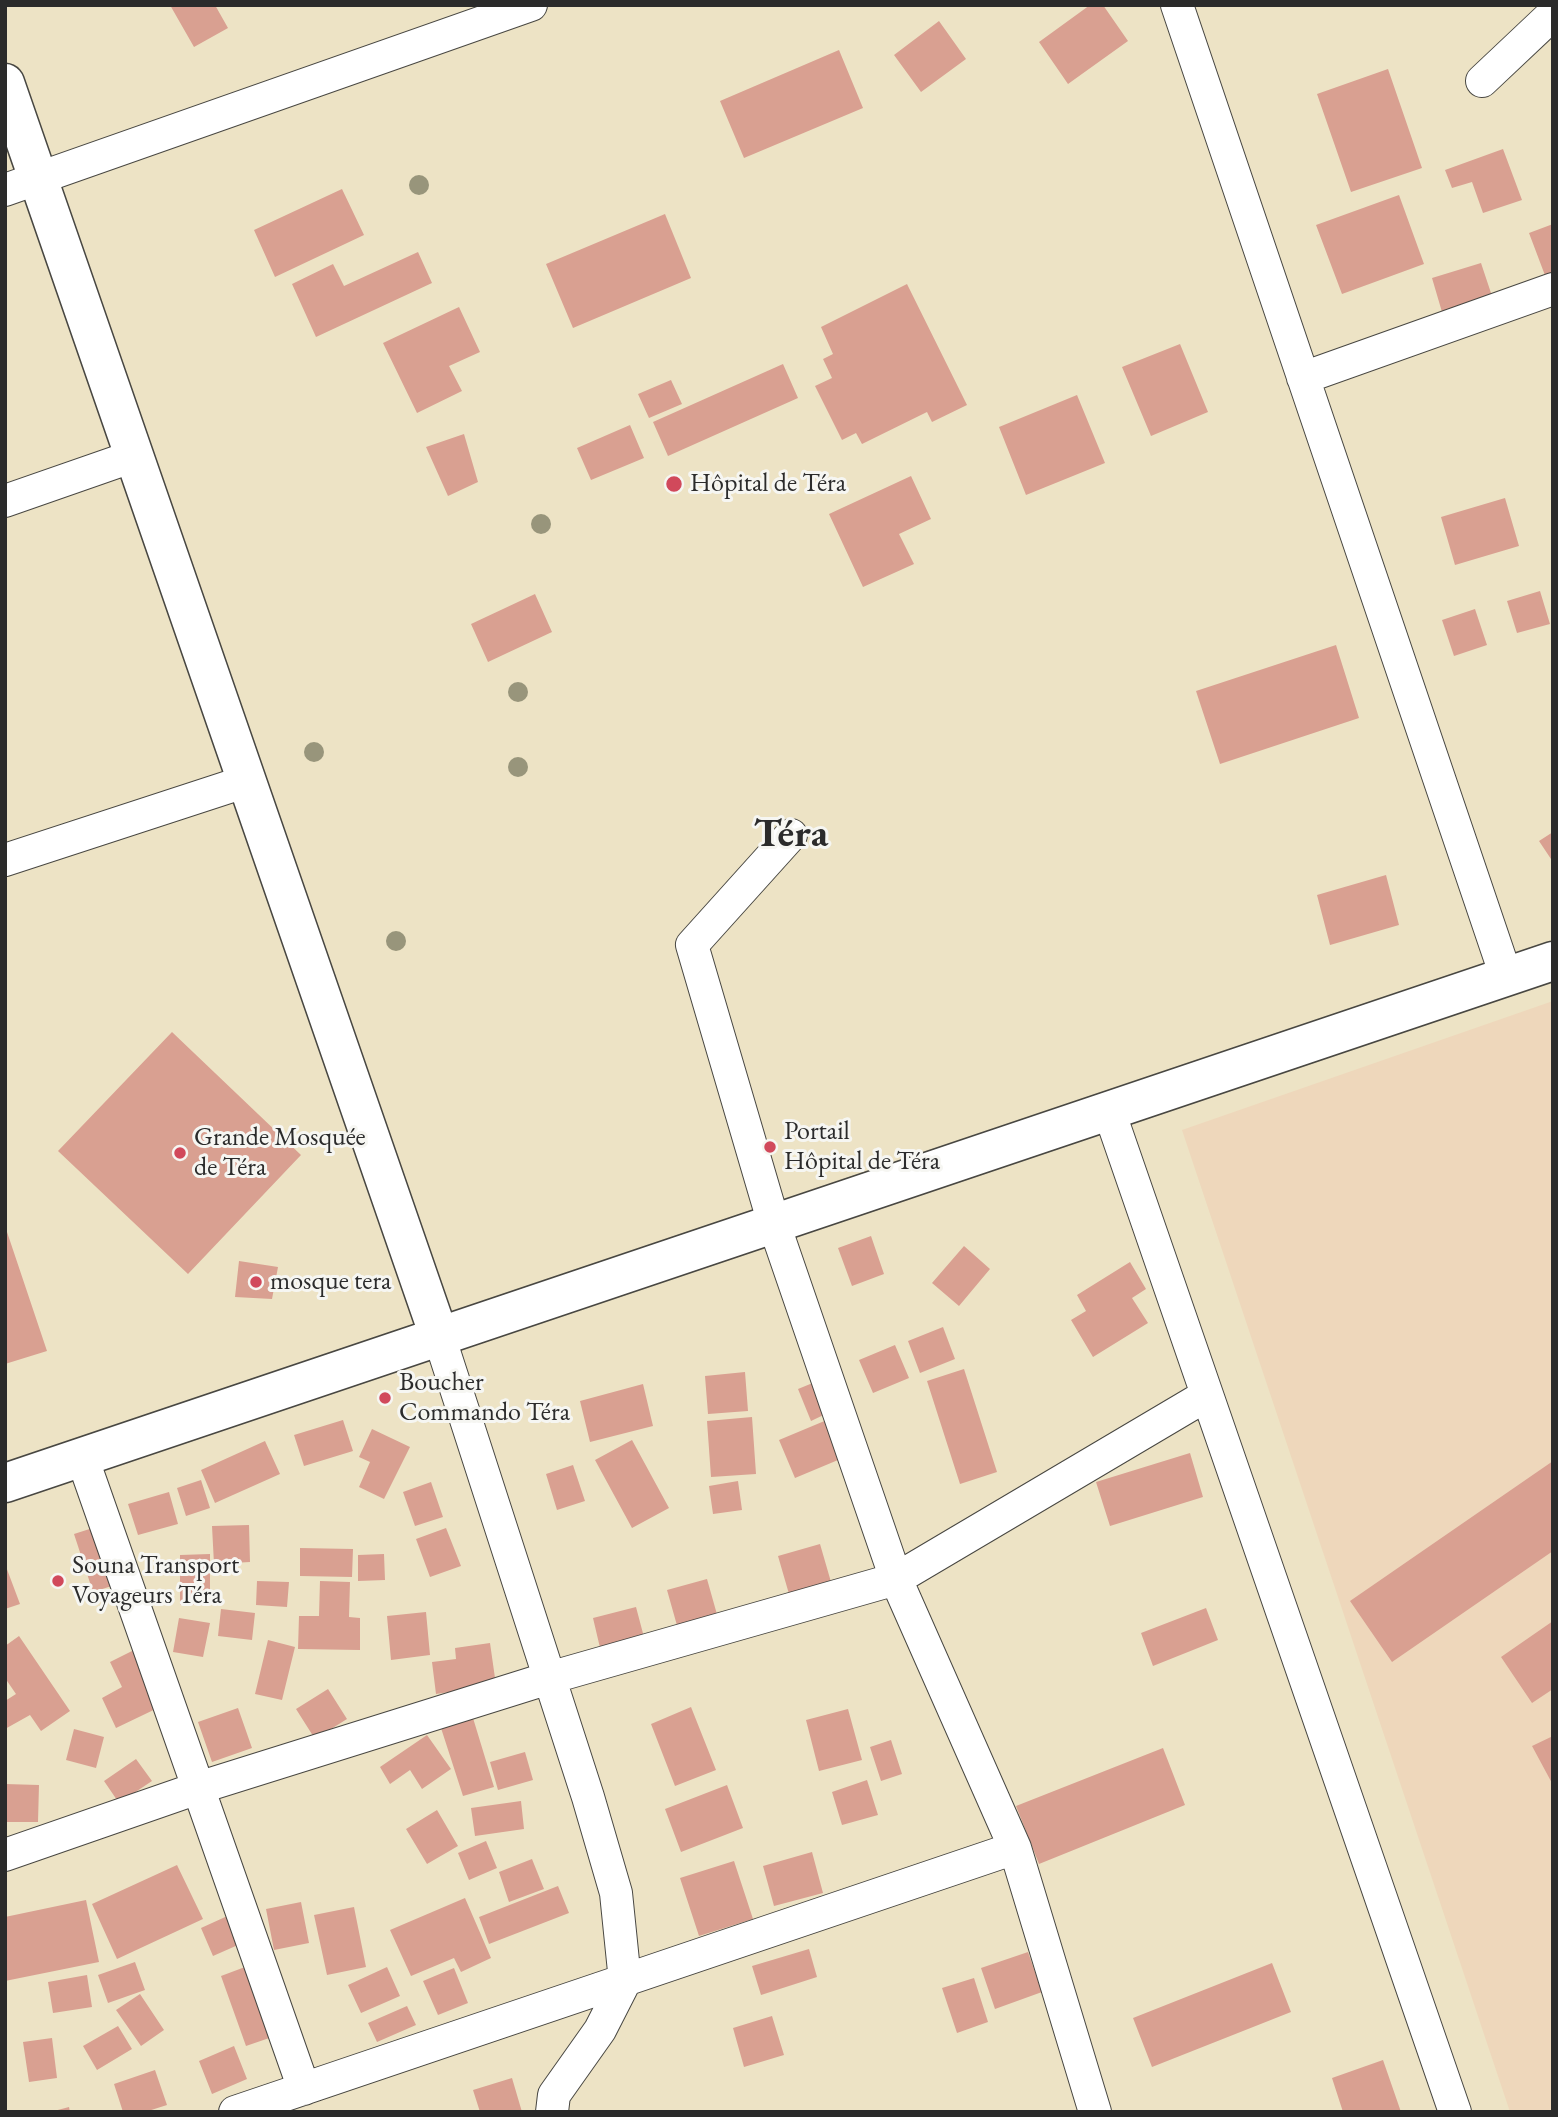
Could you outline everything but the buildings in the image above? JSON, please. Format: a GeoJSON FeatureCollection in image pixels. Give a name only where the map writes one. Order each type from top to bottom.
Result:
{"type":"FeatureCollection","features":[{"type":"Feature","properties":{"kind":"street"},"geometry":{"type":"LineString","coordinates":[[22,184],[531,5]]}},
{"type":"Feature","properties":{"kind":"street"},"geometry":{"type":"LineString","coordinates":[[1177,5],[1506,976]]}},
{"type":"Feature","properties":{"kind":"street"},"geometry":{"type":"LineString","coordinates":[[1482,81],[1553,14]]}},
{"type":"Feature","properties":{"kind":"street"},"geometry":{"type":"LineString","coordinates":[[5,83],[22,184],[134,456],[247,781],[439,1336],[550,1678],[615,1894],[625,1981],[600,2030],[554,2095],[552,2112]]}},
{"type":"Feature","properties":{"kind":"street"},"geometry":{"type":"LineString","coordinates":[[1303,378],[1553,289]]}},
{"type":"Feature","properties":{"kind":"street"},"geometry":{"type":"LineString","coordinates":[[5,501],[134,456]]}},
{"type":"Feature","properties":{"kind":"street"},"geometry":{"type":"LineString","coordinates":[[5,860],[247,781]]}},
{"type":"Feature","properties":{"kind":"street"},"geometry":{"type":"LineString","coordinates":[[791,835],[692,944],[774,1224],[896,1579],[1014,1848],[1095,2112]]}},
{"type":"Feature","properties":{"kind":"street"},"geometry":{"type":"LineString","coordinates":[[5,1483],[1553,961]]}},
{"type":"Feature","properties":{"kind":"street"},"geometry":{"type":"LineString","coordinates":[[1109,1111],[1455,2112]]}},
{"type":"Feature","properties":{"kind":"street"},"geometry":{"type":"LineString","coordinates":[[5,1855],[198,1787],[550,1678],[896,1579],[1207,1395]]}},
{"type":"Feature","properties":{"kind":"street"},"geometry":{"type":"LineString","coordinates":[[82,1457],[304,2089]]}},
{"type":"Feature","properties":{"kind":"street"},"geometry":{"type":"LineString","coordinates":[[235,2112],[1014,1848]]}},
{"type":"Feature","properties":{"kind":"shaded area"},"geometry":{"type":"Polygon","coordinates":[[[1553,1001],[1553,2112],[1510,2112],[1182,1130],[1553,1001]]]}},
{"type":"Feature","properties":{"kind":"place","name":"Hôpital de Téra"},"geometry":{"type":"Point","coordinates":[674,484]}},
{"type":"Feature","properties":{"kind":"place","name":"Portail Hôpital de Téra"},"geometry":{"type":"Point","coordinates":[770,1147]}},
{"type":"Feature","properties":{"kind":"place","name":"Grande Mosquée de Téra"},"geometry":{"type":"Point","coordinates":[180,1153]}},
{"type":"Feature","properties":{"kind":"place","name":"mosque tera"},"geometry":{"type":"Point","coordinates":[256,1282]}},
{"type":"Feature","properties":{"kind":"place","name":"Boucher Commando Téra"},"geometry":{"type":"Point","coordinates":[385,1398]}},
{"type":"Feature","properties":{"kind":"place","name":"Souna Transport Voyageurs Téra"},"geometry":{"type":"Point","coordinates":[58,1581]}},
{"type":"Feature","properties":{"kind":"district","name":"Téra"},"geometry":{"type":"Point","coordinates":[791,835]}}]}
